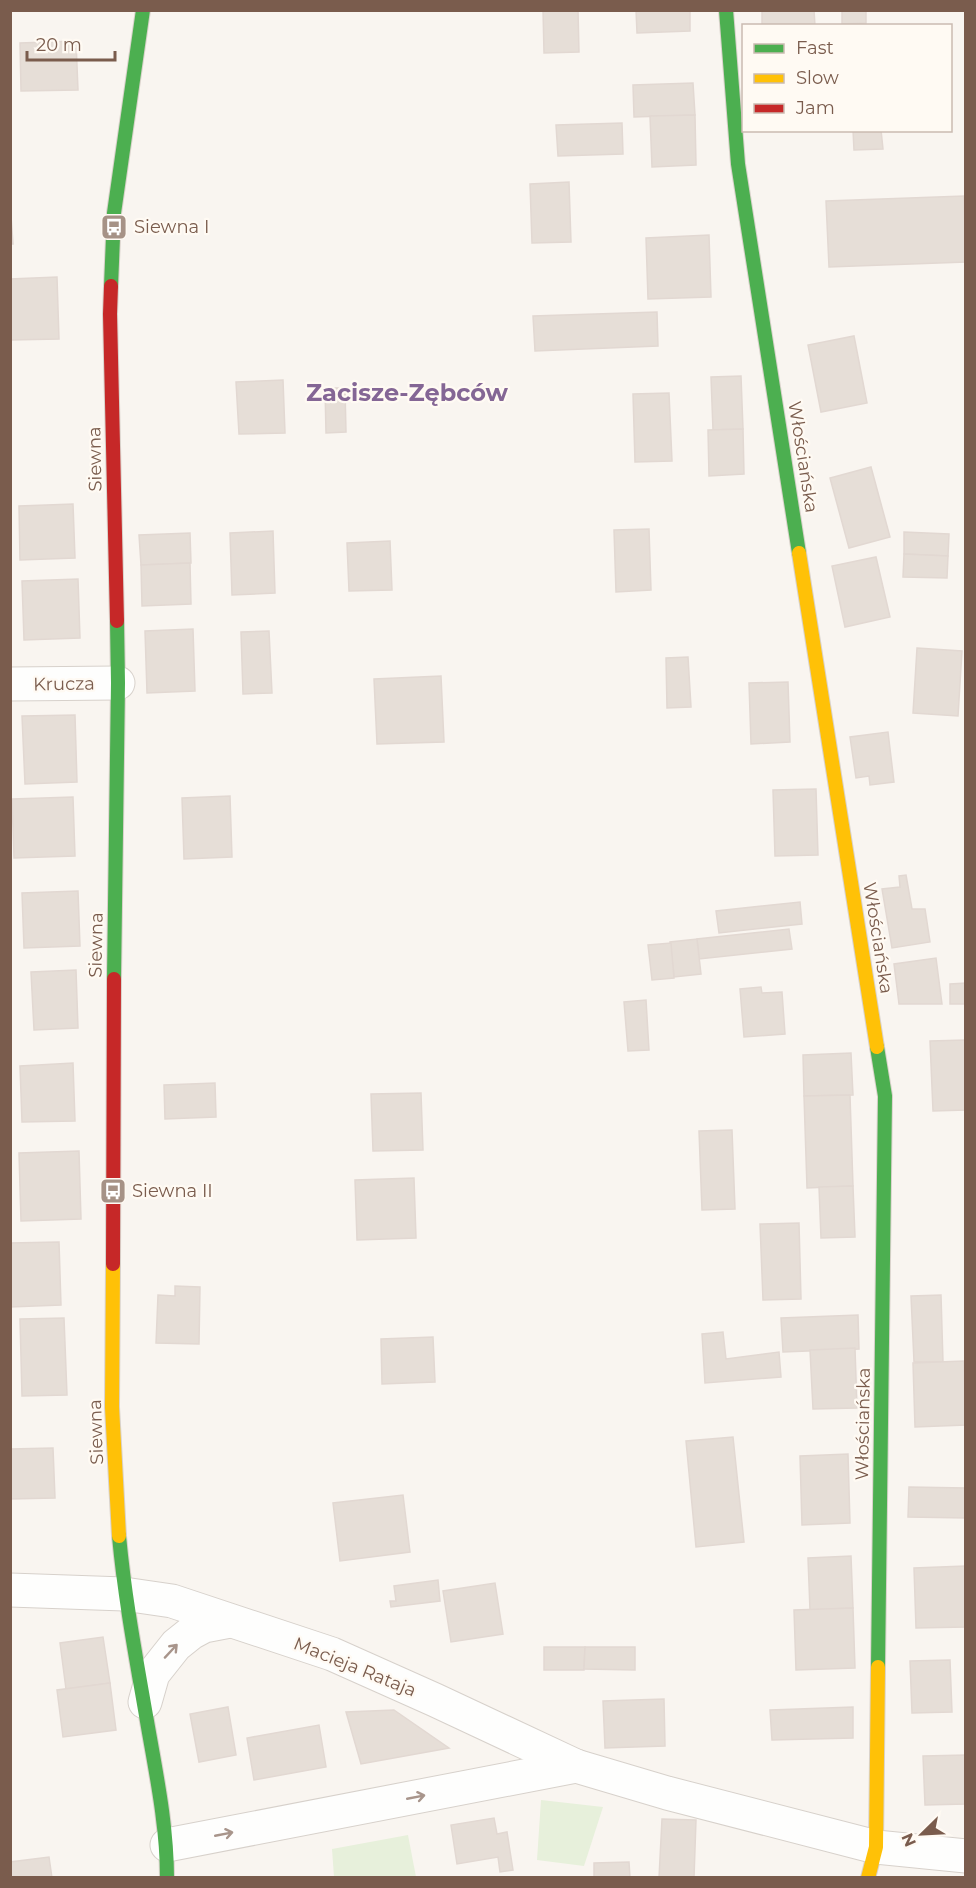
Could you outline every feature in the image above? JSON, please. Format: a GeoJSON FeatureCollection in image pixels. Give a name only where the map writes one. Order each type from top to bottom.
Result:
{"type":"FeatureCollection","features":[{"type":"Feature","properties":{"kind":"street","name":"Siewna"},"geometry":{"type":"LineString","coordinates":[[143,10],[114,213],[110,314],[118,683],[112,1407],[124,1594],[162,1803],[167,1845],[167,1878]]}},
{"type":"Feature","properties":{"kind":"street","name":"Włościańska"},"geometry":{"type":"LineString","coordinates":[[726,10],[738,164],[885,1096],[872,1862]]}},
{"type":"Feature","properties":{"kind":"street","name":"Krucza"},"geometry":{"type":"LineString","coordinates":[[10,684],[118,683]]}},
{"type":"Feature","properties":{"kind":"street","name":"Macieja Rataja"},"geometry":{"type":"LineString","coordinates":[[10,1590],[124,1594],[172,1601],[332,1654],[576,1766],[688,1799],[872,1862],[966,1856]]}},
{"type":"Feature","properties":{"kind":"street"},"geometry":{"type":"LineString","coordinates":[[145,1702],[153,1674],[176,1645],[204,1626],[231,1621]]}},
{"type":"Feature","properties":{"kind":"street","name":"Macieja Rataja"},"geometry":{"type":"LineString","coordinates":[[167,1845],[576,1766]]}},
{"type":"Feature","properties":{"kind":"green space"},"geometry":{"type":"Polygon","coordinates":[[[541,1800],[603,1807],[584,1866],[537,1860],[541,1800]]]}},
{"type":"Feature","properties":{"kind":"green space"},"geometry":{"type":"Polygon","coordinates":[[[408,1835],[416,1877],[334,1877],[332,1849],[408,1835]]]}},
{"type":"Feature","properties":{"kind":"building"},"geometry":{"type":"Polygon","coordinates":[[[543,10],[578,10],[579,52],[544,53],[543,10]]]}},
{"type":"Feature","properties":{"kind":"building"},"geometry":{"type":"Polygon","coordinates":[[[636,10],[690,10],[690,31],[637,33],[636,10]]]}},
{"type":"Feature","properties":{"kind":"building"},"geometry":{"type":"Polygon","coordinates":[[[762,10],[814,10],[815,24],[762,24],[762,10]]]}},
{"type":"Feature","properties":{"kind":"building"},"geometry":{"type":"Polygon","coordinates":[[[842,10],[866,10],[866,23],[842,24],[842,10]]]}},
{"type":"Feature","properties":{"kind":"building"},"geometry":{"type":"Polygon","coordinates":[[[76,41],[78,90],[21,91],[20,43],[76,41]]]}},
{"type":"Feature","properties":{"kind":"building"},"geometry":{"type":"Polygon","coordinates":[[[693,83],[695,115],[634,117],[633,85],[693,83]]]}},
{"type":"Feature","properties":{"kind":"building"},"geometry":{"type":"Polygon","coordinates":[[[695,115],[696,165],[652,167],[650,116],[695,115]]]}},
{"type":"Feature","properties":{"kind":"building"},"geometry":{"type":"Polygon","coordinates":[[[622,123],[623,154],[558,156],[556,125],[622,123]]]}},
{"type":"Feature","properties":{"kind":"building"},"geometry":{"type":"Polygon","coordinates":[[[853,132],[881,132],[883,149],[854,150],[853,132]]]}},
{"type":"Feature","properties":{"kind":"building"},"geometry":{"type":"Polygon","coordinates":[[[569,182],[571,242],[532,243],[530,184],[569,182]]]}},
{"type":"Feature","properties":{"kind":"building"},"geometry":{"type":"Polygon","coordinates":[[[964,196],[966,262],[829,267],[826,201],[964,196]]]}},
{"type":"Feature","properties":{"kind":"building"},"geometry":{"type":"Polygon","coordinates":[[[10,202],[13,244],[10,244],[10,202]]]}},
{"type":"Feature","properties":{"kind":"building"},"geometry":{"type":"Polygon","coordinates":[[[709,235],[711,297],[648,299],[646,238],[709,235]]]}},
{"type":"Feature","properties":{"kind":"building"},"geometry":{"type":"Polygon","coordinates":[[[57,277],[59,339],[10,340],[10,279],[57,277]]]}},
{"type":"Feature","properties":{"kind":"building"},"geometry":{"type":"Polygon","coordinates":[[[657,312],[658,346],[535,351],[533,316],[657,312]]]}},
{"type":"Feature","properties":{"kind":"building"},"geometry":{"type":"Polygon","coordinates":[[[854,336],[867,403],[821,412],[808,345],[854,336]]]}},
{"type":"Feature","properties":{"kind":"building"},"geometry":{"type":"Polygon","coordinates":[[[741,376],[743,429],[713,430],[711,377],[741,376]]]}},
{"type":"Feature","properties":{"kind":"building"},"geometry":{"type":"Polygon","coordinates":[[[283,380],[285,433],[239,434],[236,382],[283,380]]]}},
{"type":"Feature","properties":{"kind":"building"},"geometry":{"type":"Polygon","coordinates":[[[325,388],[345,388],[346,432],[326,433],[325,388]]]}},
{"type":"Feature","properties":{"kind":"building"},"geometry":{"type":"Polygon","coordinates":[[[669,393],[672,461],[635,462],[633,394],[669,393]]]}},
{"type":"Feature","properties":{"kind":"building"},"geometry":{"type":"Polygon","coordinates":[[[743,429],[744,474],[709,476],[708,430],[743,429]]]}},
{"type":"Feature","properties":{"kind":"building"},"geometry":{"type":"Polygon","coordinates":[[[871,467],[890,537],[849,548],[830,478],[871,467]]]}},
{"type":"Feature","properties":{"kind":"building"},"geometry":{"type":"Polygon","coordinates":[[[73,504],[75,558],[20,560],[19,506],[73,504]]]}},
{"type":"Feature","properties":{"kind":"building"},"geometry":{"type":"Polygon","coordinates":[[[649,529],[651,590],[616,592],[614,530],[649,529]]]}},
{"type":"Feature","properties":{"kind":"building"},"geometry":{"type":"Polygon","coordinates":[[[273,531],[275,593],[232,595],[230,533],[273,531]]]}},
{"type":"Feature","properties":{"kind":"building"},"geometry":{"type":"Polygon","coordinates":[[[904,532],[949,534],[948,556],[904,554],[904,532]]]}},
{"type":"Feature","properties":{"kind":"building"},"geometry":{"type":"Polygon","coordinates":[[[190,533],[191,563],[141,565],[139,535],[190,533]]]}},
{"type":"Feature","properties":{"kind":"building"},"geometry":{"type":"Polygon","coordinates":[[[390,541],[392,590],[349,591],[347,543],[390,541]]]}},
{"type":"Feature","properties":{"kind":"building"},"geometry":{"type":"Polygon","coordinates":[[[904,554],[948,556],[947,578],[903,577],[904,554]]]}},
{"type":"Feature","properties":{"kind":"building"},"geometry":{"type":"Polygon","coordinates":[[[876,557],[890,617],[845,627],[832,566],[876,557]]]}},
{"type":"Feature","properties":{"kind":"building"},"geometry":{"type":"Polygon","coordinates":[[[190,563],[191,604],[142,606],[141,565],[190,563]]]}},
{"type":"Feature","properties":{"kind":"building"},"geometry":{"type":"Polygon","coordinates":[[[78,579],[80,638],[24,640],[22,581],[78,579]]]}},
{"type":"Feature","properties":{"kind":"building"},"geometry":{"type":"Polygon","coordinates":[[[193,629],[195,691],[147,693],[145,631],[193,629]]]}},
{"type":"Feature","properties":{"kind":"building"},"geometry":{"type":"Polygon","coordinates":[[[269,631],[272,693],[243,694],[241,632],[269,631]]]}},
{"type":"Feature","properties":{"kind":"building"},"geometry":{"type":"Polygon","coordinates":[[[917,648],[962,651],[958,716],[913,713],[917,648]]]}},
{"type":"Feature","properties":{"kind":"building"},"geometry":{"type":"Polygon","coordinates":[[[688,657],[691,707],[667,708],[666,658],[688,657]]]}},
{"type":"Feature","properties":{"kind":"building"},"geometry":{"type":"Polygon","coordinates":[[[441,676],[444,742],[377,744],[374,679],[441,676]]]}},
{"type":"Feature","properties":{"kind":"building"},"geometry":{"type":"Polygon","coordinates":[[[788,682],[790,742],[751,744],[749,683],[788,682]]]}},
{"type":"Feature","properties":{"kind":"building"},"geometry":{"type":"Polygon","coordinates":[[[75,715],[77,782],[25,784],[22,716],[75,715]]]}},
{"type":"Feature","properties":{"kind":"building"},"geometry":{"type":"Polygon","coordinates":[[[888,732],[894,782],[870,785],[869,776],[856,778],[850,737],[888,732]]]}},
{"type":"Feature","properties":{"kind":"building"},"geometry":{"type":"Polygon","coordinates":[[[816,789],[818,855],[775,856],[773,790],[816,789]]]}},
{"type":"Feature","properties":{"kind":"building"},"geometry":{"type":"Polygon","coordinates":[[[230,796],[232,857],[184,859],[182,798],[230,796]]]}},
{"type":"Feature","properties":{"kind":"building"},"geometry":{"type":"Polygon","coordinates":[[[73,797],[75,856],[14,858],[12,799],[73,797]]]}},
{"type":"Feature","properties":{"kind":"building"},"geometry":{"type":"Polygon","coordinates":[[[906,875],[912,909],[925,909],[930,942],[892,948],[882,889],[900,887],[899,876],[906,875]]]}},
{"type":"Feature","properties":{"kind":"building"},"geometry":{"type":"Polygon","coordinates":[[[78,891],[80,946],[24,948],[22,893],[78,891]]]}},
{"type":"Feature","properties":{"kind":"building"},"geometry":{"type":"Polygon","coordinates":[[[800,902],[802,924],[719,933],[716,911],[800,902]]]}},
{"type":"Feature","properties":{"kind":"building"},"geometry":{"type":"Polygon","coordinates":[[[789,929],[792,949],[699,959],[697,939],[789,929]]]}},
{"type":"Feature","properties":{"kind":"building"},"geometry":{"type":"Polygon","coordinates":[[[697,939],[701,974],[674,977],[670,942],[697,939]]]}},
{"type":"Feature","properties":{"kind":"building"},"geometry":{"type":"Polygon","coordinates":[[[671,943],[674,978],[652,980],[648,945],[671,943]]]}},
{"type":"Feature","properties":{"kind":"building"},"geometry":{"type":"Polygon","coordinates":[[[936,958],[942,1004],[899,1004],[894,964],[936,958]]]}},
{"type":"Feature","properties":{"kind":"building"},"geometry":{"type":"Polygon","coordinates":[[[76,970],[78,1028],[34,1030],[31,972],[76,970]]]}},
{"type":"Feature","properties":{"kind":"building"},"geometry":{"type":"Polygon","coordinates":[[[966,983],[966,1004],[950,1004],[950,984],[966,983]]]}},
{"type":"Feature","properties":{"kind":"building"},"geometry":{"type":"Polygon","coordinates":[[[761,987],[762,993],[782,992],[785,1034],[744,1037],[740,989],[761,987]]]}},
{"type":"Feature","properties":{"kind":"building"},"geometry":{"type":"Polygon","coordinates":[[[646,1000],[649,1050],[628,1051],[624,1002],[646,1000]]]}},
{"type":"Feature","properties":{"kind":"building"},"geometry":{"type":"Polygon","coordinates":[[[966,1040],[966,1110],[933,1111],[930,1041],[966,1040]]]}},
{"type":"Feature","properties":{"kind":"building"},"geometry":{"type":"Polygon","coordinates":[[[851,1053],[853,1095],[804,1096],[803,1055],[851,1053]]]}},
{"type":"Feature","properties":{"kind":"building"},"geometry":{"type":"Polygon","coordinates":[[[73,1063],[75,1121],[22,1122],[20,1066],[73,1063]]]}},
{"type":"Feature","properties":{"kind":"building"},"geometry":{"type":"Polygon","coordinates":[[[215,1083],[216,1117],[165,1119],[164,1085],[215,1083]]]}},
{"type":"Feature","properties":{"kind":"building"},"geometry":{"type":"Polygon","coordinates":[[[421,1093],[423,1150],[373,1151],[371,1094],[421,1093]]]}},
{"type":"Feature","properties":{"kind":"building"},"geometry":{"type":"Polygon","coordinates":[[[850,1095],[853,1186],[807,1188],[804,1096],[850,1095]]]}},
{"type":"Feature","properties":{"kind":"building"},"geometry":{"type":"Polygon","coordinates":[[[732,1130],[735,1209],[702,1210],[699,1131],[732,1130]]]}},
{"type":"Feature","properties":{"kind":"building"},"geometry":{"type":"Polygon","coordinates":[[[79,1151],[81,1219],[21,1221],[19,1153],[79,1151]]]}},
{"type":"Feature","properties":{"kind":"building"},"geometry":{"type":"Polygon","coordinates":[[[414,1178],[416,1238],[357,1240],[355,1180],[414,1178]]]}},
{"type":"Feature","properties":{"kind":"building"},"geometry":{"type":"Polygon","coordinates":[[[853,1186],[855,1237],[821,1238],[819,1187],[853,1186]]]}},
{"type":"Feature","properties":{"kind":"building"},"geometry":{"type":"Polygon","coordinates":[[[799,1223],[801,1299],[763,1300],[760,1224],[799,1223]]]}},
{"type":"Feature","properties":{"kind":"building"},"geometry":{"type":"Polygon","coordinates":[[[59,1242],[61,1305],[10,1307],[10,1243],[59,1242]]]}},
{"type":"Feature","properties":{"kind":"building"},"geometry":{"type":"Polygon","coordinates":[[[175,1286],[200,1287],[199,1344],[156,1343],[158,1295],[175,1296],[175,1286]]]}},
{"type":"Feature","properties":{"kind":"building"},"geometry":{"type":"Polygon","coordinates":[[[941,1295],[943,1362],[914,1362],[911,1296],[941,1295]]]}},
{"type":"Feature","properties":{"kind":"building"},"geometry":{"type":"Polygon","coordinates":[[[858,1315],[859,1349],[783,1352],[781,1318],[858,1315]]]}},
{"type":"Feature","properties":{"kind":"building"},"geometry":{"type":"Polygon","coordinates":[[[64,1318],[67,1395],[22,1396],[20,1319],[64,1318]]]}},
{"type":"Feature","properties":{"kind":"building"},"geometry":{"type":"Polygon","coordinates":[[[723,1332],[726,1359],[779,1352],[781,1377],[705,1383],[702,1334],[723,1332]]]}},
{"type":"Feature","properties":{"kind":"building"},"geometry":{"type":"Polygon","coordinates":[[[433,1337],[435,1382],[382,1384],[381,1339],[433,1337]]]}},
{"type":"Feature","properties":{"kind":"building"},"geometry":{"type":"Polygon","coordinates":[[[855,1348],[857,1408],[813,1409],[810,1350],[855,1348]]]}},
{"type":"Feature","properties":{"kind":"building"},"geometry":{"type":"Polygon","coordinates":[[[964,1361],[966,1425],[915,1427],[913,1363],[964,1361]]]}},
{"type":"Feature","properties":{"kind":"building"},"geometry":{"type":"Polygon","coordinates":[[[733,1437],[744,1542],[696,1547],[686,1441],[733,1437]]]}},
{"type":"Feature","properties":{"kind":"building"},"geometry":{"type":"Polygon","coordinates":[[[53,1448],[55,1498],[10,1499],[10,1449],[53,1448]]]}},
{"type":"Feature","properties":{"kind":"building"},"geometry":{"type":"Polygon","coordinates":[[[848,1454],[850,1523],[802,1525],[800,1456],[848,1454]]]}},
{"type":"Feature","properties":{"kind":"building"},"geometry":{"type":"Polygon","coordinates":[[[909,1487],[966,1488],[966,1518],[908,1517],[909,1487]]]}},
{"type":"Feature","properties":{"kind":"building"},"geometry":{"type":"Polygon","coordinates":[[[403,1495],[410,1552],[340,1561],[333,1503],[403,1495]]]}},
{"type":"Feature","properties":{"kind":"building"},"geometry":{"type":"Polygon","coordinates":[[[851,1556],[853,1608],[810,1610],[808,1558],[851,1556]]]}},
{"type":"Feature","properties":{"kind":"building"},"geometry":{"type":"Polygon","coordinates":[[[965,1566],[966,1627],[916,1628],[914,1568],[965,1566]]]}},
{"type":"Feature","properties":{"kind":"building"},"geometry":{"type":"Polygon","coordinates":[[[438,1580],[440,1601],[391,1607],[390,1601],[396,1601],[394,1586],[438,1580]]]}},
{"type":"Feature","properties":{"kind":"building"},"geometry":{"type":"Polygon","coordinates":[[[495,1583],[503,1634],[451,1642],[443,1591],[495,1583]]]}},
{"type":"Feature","properties":{"kind":"building"},"geometry":{"type":"Polygon","coordinates":[[[853,1608],[855,1668],[796,1670],[794,1610],[853,1608]]]}},
{"type":"Feature","properties":{"kind":"building"},"geometry":{"type":"Polygon","coordinates":[[[103,1637],[110,1683],[66,1689],[60,1643],[103,1637]]]}},
{"type":"Feature","properties":{"kind":"building"},"geometry":{"type":"Polygon","coordinates":[[[544,1647],[585,1647],[584,1670],[544,1670],[544,1647]]]}},
{"type":"Feature","properties":{"kind":"building"},"geometry":{"type":"Polygon","coordinates":[[[585,1647],[635,1647],[635,1670],[584,1669],[585,1647]]]}},
{"type":"Feature","properties":{"kind":"building"},"geometry":{"type":"Polygon","coordinates":[[[950,1660],[952,1712],[912,1713],[910,1661],[950,1660]]]}},
{"type":"Feature","properties":{"kind":"building"},"geometry":{"type":"Polygon","coordinates":[[[110,1683],[116,1730],[63,1737],[57,1690],[110,1683]]]}},
{"type":"Feature","properties":{"kind":"building"},"geometry":{"type":"Polygon","coordinates":[[[664,1699],[665,1746],[605,1748],[603,1701],[664,1699]]]}},
{"type":"Feature","properties":{"kind":"building"},"geometry":{"type":"Polygon","coordinates":[[[228,1707],[236,1755],[199,1762],[190,1714],[228,1707]]]}},
{"type":"Feature","properties":{"kind":"building"},"geometry":{"type":"Polygon","coordinates":[[[853,1707],[853,1738],[772,1740],[770,1710],[853,1707]]]}},
{"type":"Feature","properties":{"kind":"building"},"geometry":{"type":"Polygon","coordinates":[[[394,1710],[449,1748],[361,1764],[346,1712],[394,1710]]]}},
{"type":"Feature","properties":{"kind":"building"},"geometry":{"type":"Polygon","coordinates":[[[319,1725],[326,1767],[254,1780],[247,1738],[319,1725]]]}},
{"type":"Feature","properties":{"kind":"building"},"geometry":{"type":"Polygon","coordinates":[[[966,1755],[966,1804],[925,1805],[923,1756],[966,1755]]]}},
{"type":"Feature","properties":{"kind":"building"},"geometry":{"type":"Polygon","coordinates":[[[494,1818],[497,1834],[507,1832],[513,1870],[500,1872],[498,1857],[457,1864],[451,1825],[494,1818]]]}},
{"type":"Feature","properties":{"kind":"building"},"geometry":{"type":"Polygon","coordinates":[[[662,1819],[696,1820],[694,1878],[659,1878],[662,1819]]]}},
{"type":"Feature","properties":{"kind":"building"},"geometry":{"type":"Polygon","coordinates":[[[49,1857],[52,1878],[10,1878],[10,1862],[49,1857]]]}},
{"type":"Feature","properties":{"kind":"building"},"geometry":{"type":"Polygon","coordinates":[[[629,1862],[630,1878],[594,1878],[594,1863],[629,1862]]]}},
{"type":"Feature","properties":{"kind":"traffic: fast"},"geometry":{"type":"LineString","coordinates":[[111,286],[114,213],[143,10]]}},
{"type":"Feature","properties":{"kind":"traffic: fast"},"geometry":{"type":"LineString","coordinates":[[726,10],[738,164],[799,553]]}},
{"type":"Feature","properties":{"kind":"traffic: fast"},"geometry":{"type":"LineString","coordinates":[[114,979],[117,621]]}},
{"type":"Feature","properties":{"kind":"traffic: fast"},"geometry":{"type":"LineString","coordinates":[[877,1047],[885,1096],[878,1667]]}},
{"type":"Feature","properties":{"kind":"traffic: fast"},"geometry":{"type":"LineString","coordinates":[[119,1536],[132,1632],[161,1802],[167,1878]]}},
{"type":"Feature","properties":{"kind":"traffic: slow"},"geometry":{"type":"LineString","coordinates":[[799,553],[877,1047]]}},
{"type":"Feature","properties":{"kind":"traffic: slow"},"geometry":{"type":"LineString","coordinates":[[113,1264],[112,1407],[119,1536]]}},
{"type":"Feature","properties":{"kind":"traffic: slow"},"geometry":{"type":"LineString","coordinates":[[868,1878],[876,1847],[878,1667]]}},
{"type":"Feature","properties":{"kind":"traffic: jam"},"geometry":{"type":"LineString","coordinates":[[111,286],[117,621]]}},
{"type":"Feature","properties":{"kind":"traffic: jam"},"geometry":{"type":"LineString","coordinates":[[113,1264],[114,979]]}},
{"type":"Feature","properties":{"kind":"place","name":"Siewna I"},"geometry":{"type":"Point","coordinates":[114,227]}},
{"type":"Feature","properties":{"kind":"place","name":"Siewna II"},"geometry":{"type":"Point","coordinates":[113,1191]}},
{"type":"Feature","properties":{"kind":"district","name":"Zacisze-Zębców"},"geometry":{"type":"Point","coordinates":[407,392]}}]}
